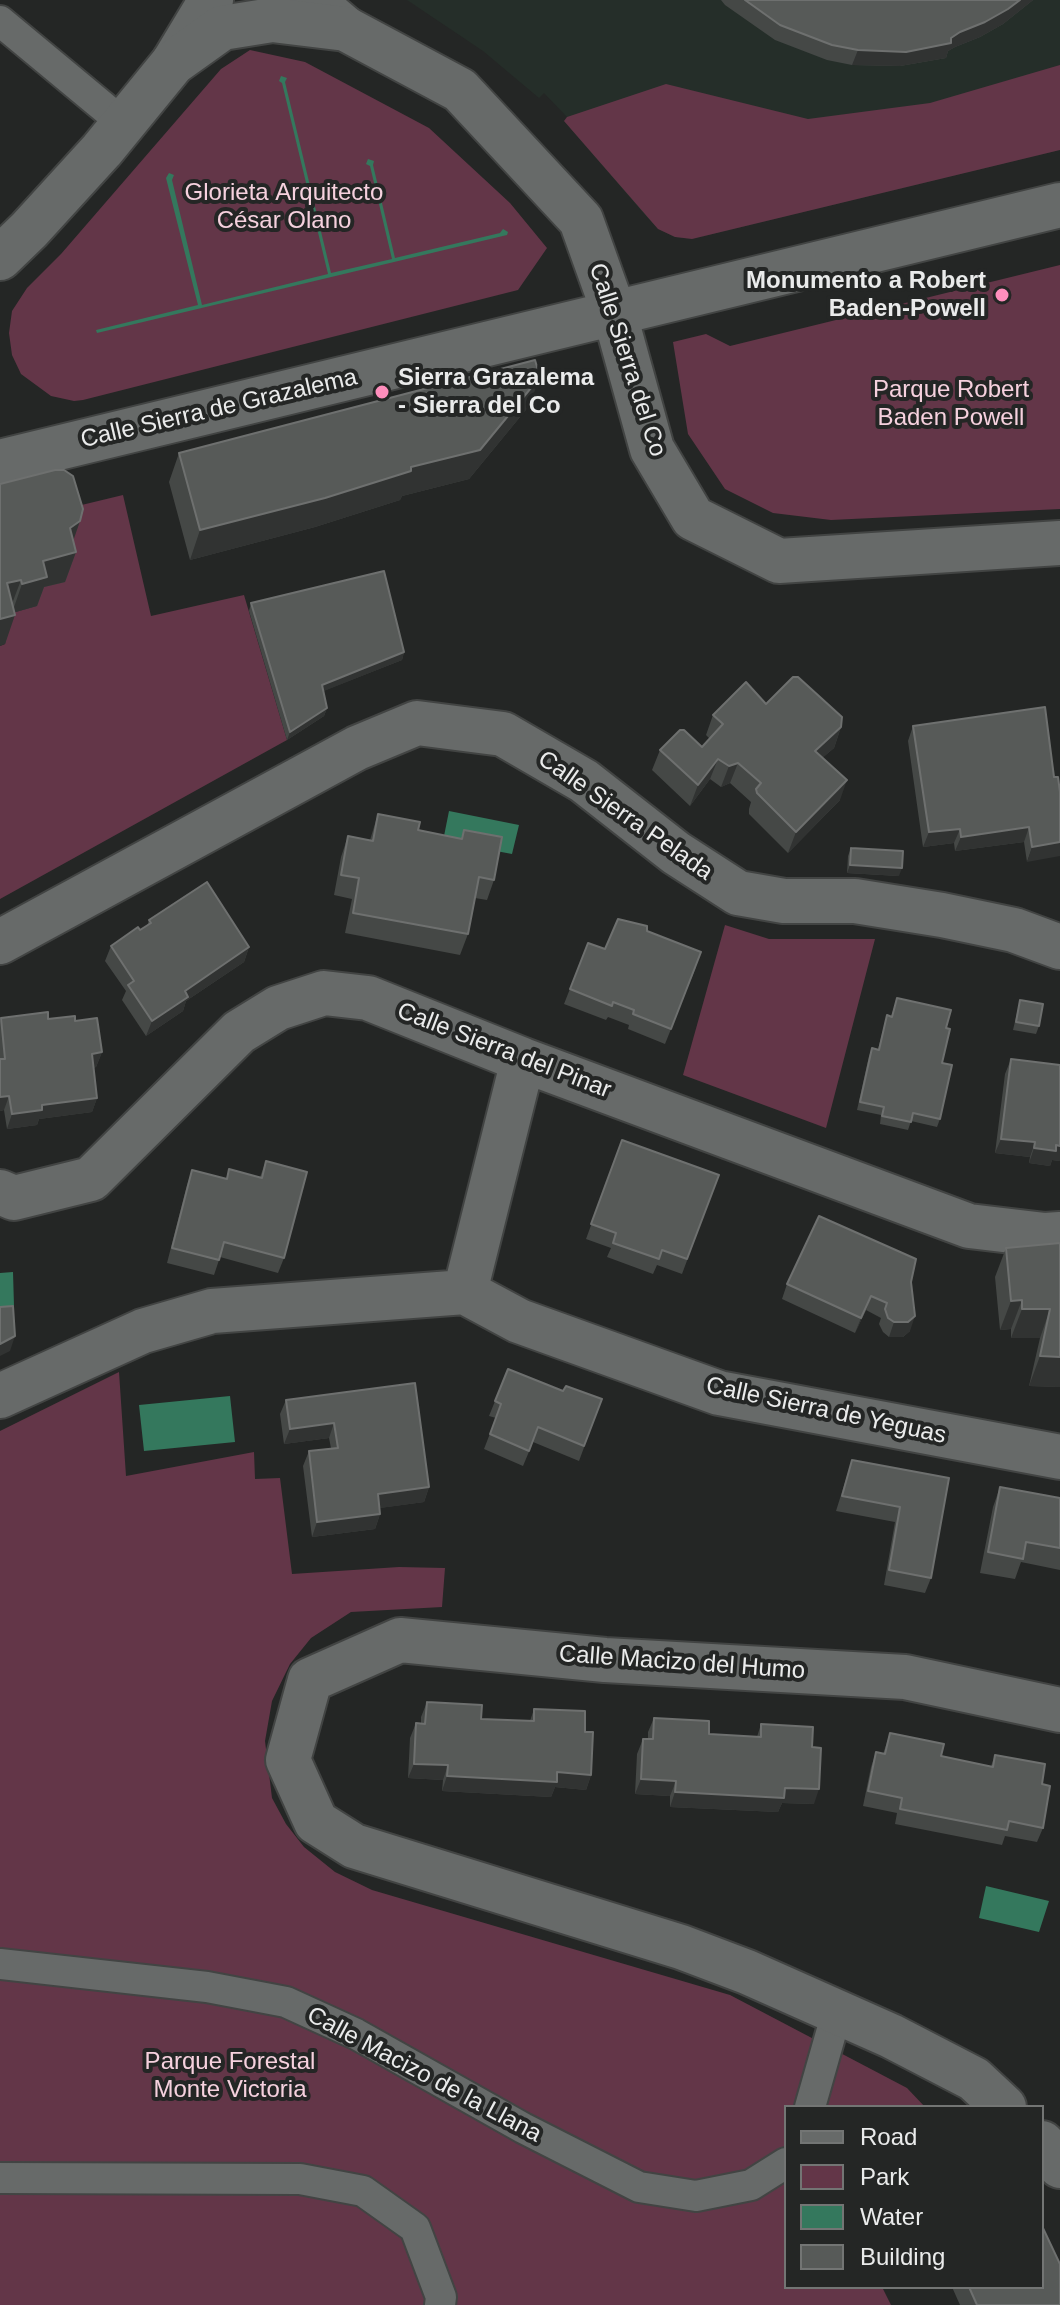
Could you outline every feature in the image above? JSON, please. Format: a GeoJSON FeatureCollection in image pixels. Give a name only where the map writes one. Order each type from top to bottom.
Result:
{"type":"FeatureCollection","features":[{"type":"Feature","properties":{"kind":"street"},"geometry":{"type":"LineString","coordinates":[[0,258],[124,124],[173,63],[211,0]]}},
{"type":"Feature","properties":{"kind":"street","name":"Calle Sierra del Co"},"geometry":{"type":"LineString","coordinates":[[312,0],[346,29],[460,90],[581,220],[615,315],[652,449],[693,518],[779,561],[1060,543]]}},
{"type":"Feature","properties":{"kind":"street","name":"Calle Sierra del Co"},"geometry":{"type":"LineString","coordinates":[[173,63],[222,28],[272,20],[346,29]]}},
{"type":"Feature","properties":{"kind":"street","name":"Calle Sierra de Grazalema"},"geometry":{"type":"LineString","coordinates":[[10,448],[615,315],[1060,205]]}},
{"type":"Feature","properties":{"kind":"street","name":"Calle Sierra Pelada"},"geometry":{"type":"LineString","coordinates":[[0,942],[357,748],[417,723],[503,734],[584,781],[676,853],[738,893],[784,901],[855,901],[942,915],[1014,930],[1060,947]]}},
{"type":"Feature","properties":{"kind":"street","name":"Calle Sierra del Pinar"},"geometry":{"type":"LineString","coordinates":[[0,1192],[14,1198],[91,1179],[239,1032],[278,1008],[324,993],[368,998],[523,1060],[969,1226],[1060,1234]]}},
{"type":"Feature","properties":{"kind":"street"},"geometry":{"type":"LineString","coordinates":[[0,1396],[143,1331],[212,1311],[465,1292],[523,1060]]}},
{"type":"Feature","properties":{"kind":"street","name":"Calle Sierra de Yeguas"},"geometry":{"type":"LineString","coordinates":[[465,1292],[519,1321],[719,1393],[1060,1457]]}},
{"type":"Feature","properties":{"kind":"street","name":"Calle Macizo del Humo"},"geometry":{"type":"LineString","coordinates":[[837,2012],[681,1947],[354,1846],[316,1822],[288,1760],[310,1680],[400,1640],[605,1660],[905,1677],[1060,1710]]}},
{"type":"Feature","properties":{"kind":"street"},"geometry":{"type":"LineString","coordinates":[[837,2012],[974,2079],[1002,2105]]}},
{"type":"Feature","properties":{"kind":"street"},"geometry":{"type":"LineString","coordinates":[[1044,2145],[1060,2166]]}},
{"type":"Feature","properties":{"kind":"lane"},"geometry":{"type":"LineString","coordinates":[[0,21],[124,124]]}},
{"type":"Feature","properties":{"kind":"lane","name":"Calle Macizo de la Llana"},"geometry":{"type":"LineString","coordinates":[[0,1964],[207,1987],[286,2002],[356,2034],[523,2128],[639,2187],[696,2196],[751,2185],[784,2164]]}},
{"type":"Feature","properties":{"kind":"lane"},"geometry":{"type":"LineString","coordinates":[[811,2105],[837,2012]]}},
{"type":"Feature","properties":{"kind":"lane"},"geometry":{"type":"LineString","coordinates":[[0,2178],[300,2179],[363,2191],[415,2228],[441,2297],[440,2305]]}},
{"type":"Feature","properties":{"kind":"shaded area"},"geometry":{"type":"Polygon","coordinates":[[[407,0],[1060,0],[1060,150],[692,239],[675,237],[658,229],[645,215],[564,121],[567,117],[544,93],[539,98],[483,51],[407,0]]]}},
{"type":"Feature","properties":{"kind":"green space","name":"Glorieta Arquitecto César Olano"},"geometry":{"type":"Polygon","coordinates":[[[250,50],[305,62],[429,128],[510,203],[547,248],[518,290],[83,400],[51,396],[21,374],[12,355],[9,333],[12,311],[27,288],[61,254],[221,69],[250,50]]]}},
{"type":"Feature","properties":{"kind":"green space"},"geometry":{"type":"Polygon","coordinates":[[[1060,65],[1060,150],[692,239],[675,237],[658,229],[564,121],[567,117],[666,84],[808,119],[930,103],[1060,65]]]}},
{"type":"Feature","properties":{"kind":"green space","name":"Parque Robert Baden Powell"},"geometry":{"type":"Polygon","coordinates":[[[1060,265],[1060,509],[831,520],[773,513],[725,489],[688,434],[673,342],[706,334],[730,346],[1060,265]]]}},
{"type":"Feature","properties":{"kind":"green space"},"geometry":{"type":"Polygon","coordinates":[[[123,495],[151,616],[244,595],[287,740],[0,899],[0,646],[5,644],[12,613],[36,606],[65,509],[123,495]]]}},
{"type":"Feature","properties":{"kind":"green space"},"geometry":{"type":"Polygon","coordinates":[[[725,925],[769,939],[875,939],[826,1128],[683,1075],[725,925]]]}},
{"type":"Feature","properties":{"kind":"green space","name":"Parque Forestal Monte Victoria"},"geometry":{"type":"Polygon","coordinates":[[[119,1372],[126,1476],[254,1452],[255,1479],[280,1478],[292,1574],[399,1567],[445,1568],[442,1607],[351,1612],[311,1638],[290,1664],[272,1701],[265,1741],[272,1798],[286,1824],[304,1847],[335,1872],[372,1890],[730,1995],[907,2088],[923,2105],[784,2105],[784,2289],[883,2289],[891,2305],[0,2305],[0,1431],[119,1372]]]}},
{"type":"Feature","properties":{"kind":"water"},"geometry":{"type":"Polygon","coordinates":[[[281,76],[287,78],[285,82],[331,273],[392,259],[370,166],[366,164],[368,159],[374,161],[395,258],[500,233],[503,229],[508,232],[507,235],[97,333],[96,330],[198,305],[166,178],[169,173],[174,175],[172,180],[202,305],[328,274],[282,83],[279,81],[281,76]]]}},
{"type":"Feature","properties":{"kind":"water"},"geometry":{"type":"Polygon","coordinates":[[[449,811],[519,825],[512,854],[443,841],[449,811]]]}},
{"type":"Feature","properties":{"kind":"water"},"geometry":{"type":"Polygon","coordinates":[[[13,1272],[14,1306],[0,1307],[0,1273],[13,1272]]]}},
{"type":"Feature","properties":{"kind":"water"},"geometry":{"type":"Polygon","coordinates":[[[230,1396],[235,1442],[144,1451],[139,1405],[230,1396]]]}},
{"type":"Feature","properties":{"kind":"water"},"geometry":{"type":"Polygon","coordinates":[[[986,1886],[1049,1901],[1039,1932],[979,1918],[986,1886]]]}},
{"type":"Feature","properties":{"kind":"building"},"geometry":{"type":"Polygon","coordinates":[[[745,0],[1020,0],[985,22],[960,32],[951,38],[951,43],[906,52],[858,50],[832,45],[780,25],[745,0]]]}},
{"type":"Feature","properties":{"kind":"building"},"geometry":{"type":"Polygon","coordinates":[[[535,360],[540,377],[480,450],[411,467],[411,471],[325,498],[200,530],[179,453],[535,360]]]}},
{"type":"Feature","properties":{"kind":"building"},"geometry":{"type":"Polygon","coordinates":[[[64,470],[73,476],[83,509],[80,521],[70,528],[76,552],[43,561],[47,577],[22,584],[21,580],[7,583],[15,615],[0,619],[0,484],[64,470]]]}},
{"type":"Feature","properties":{"kind":"building"},"geometry":{"type":"Polygon","coordinates":[[[384,571],[404,652],[322,685],[327,708],[290,732],[251,603],[384,571]]]}},
{"type":"Feature","properties":{"kind":"building"},"geometry":{"type":"Polygon","coordinates":[[[793,677],[798,677],[842,717],[841,727],[815,751],[847,780],[796,832],[757,793],[756,789],[761,783],[738,763],[729,766],[718,759],[698,785],[660,750],[680,730],[684,730],[702,747],[723,724],[713,715],[746,682],[766,704],[793,677]]]}},
{"type":"Feature","properties":{"kind":"building"},"geometry":{"type":"Polygon","coordinates":[[[1045,707],[1054,777],[1058,777],[1060,792],[1060,842],[1032,847],[1029,827],[961,837],[960,829],[929,832],[913,726],[1045,707]]]}},
{"type":"Feature","properties":{"kind":"building"},"geometry":{"type":"Polygon","coordinates":[[[378,814],[420,822],[418,830],[462,839],[464,830],[502,837],[494,880],[479,877],[468,934],[353,913],[359,878],[341,875],[348,836],[373,841],[378,814]]]}},
{"type":"Feature","properties":{"kind":"building"},"geometry":{"type":"Polygon","coordinates":[[[851,848],[903,851],[902,868],[850,865],[851,848]]]}},
{"type":"Feature","properties":{"kind":"building"},"geometry":{"type":"Polygon","coordinates":[[[207,882],[249,947],[185,991],[188,997],[152,1021],[128,985],[134,981],[111,946],[138,927],[140,930],[151,923],[149,920],[207,882]]]}},
{"type":"Feature","properties":{"kind":"building"},"geometry":{"type":"Polygon","coordinates":[[[618,919],[647,926],[647,931],[701,952],[671,1029],[633,1014],[634,1010],[613,1002],[612,1006],[570,989],[588,943],[605,949],[618,919]]]}},
{"type":"Feature","properties":{"kind":"building"},"geometry":{"type":"Polygon","coordinates":[[[897,998],[951,1010],[942,1063],[952,1065],[940,1119],[913,1113],[911,1122],[882,1116],[884,1107],[860,1102],[872,1048],[879,1050],[887,1015],[892,1017],[897,998]]]}},
{"type":"Feature","properties":{"kind":"building"},"geometry":{"type":"Polygon","coordinates":[[[1020,1000],[1043,1004],[1039,1026],[1016,1022],[1020,1000]]]}},
{"type":"Feature","properties":{"kind":"building"},"geometry":{"type":"Polygon","coordinates":[[[48,1012],[48,1019],[75,1016],[75,1021],[97,1018],[102,1052],[92,1054],[97,1098],[42,1105],[42,1110],[12,1114],[9,1096],[0,1097],[0,1059],[5,1059],[1,1018],[48,1012]]]}},
{"type":"Feature","properties":{"kind":"building"},"geometry":{"type":"Polygon","coordinates":[[[1011,1059],[1060,1065],[1060,1146],[1056,1145],[1056,1151],[1034,1148],[1035,1142],[1001,1139],[1011,1059]]]}},
{"type":"Feature","properties":{"kind":"building"},"geometry":{"type":"Polygon","coordinates":[[[622,1140],[719,1175],[687,1259],[662,1250],[659,1259],[613,1243],[616,1233],[591,1224],[622,1140]]]}},
{"type":"Feature","properties":{"kind":"building"},"geometry":{"type":"Polygon","coordinates":[[[266,1161],[307,1172],[284,1258],[224,1242],[219,1260],[172,1248],[192,1170],[227,1179],[229,1169],[262,1178],[266,1161]]]}},
{"type":"Feature","properties":{"kind":"building"},"geometry":{"type":"Polygon","coordinates":[[[819,1216],[916,1259],[911,1282],[915,1316],[908,1322],[894,1322],[888,1318],[887,1303],[871,1296],[861,1318],[787,1284],[819,1216]]]}},
{"type":"Feature","properties":{"kind":"building"},"geometry":{"type":"Polygon","coordinates":[[[1060,1243],[1060,1357],[1040,1356],[1050,1309],[1022,1309],[1022,1300],[1011,1301],[1006,1248],[1060,1243]]]}},
{"type":"Feature","properties":{"kind":"building"},"geometry":{"type":"Polygon","coordinates":[[[13,1306],[15,1336],[0,1344],[0,1307],[13,1306]]]}},
{"type":"Feature","properties":{"kind":"building"},"geometry":{"type":"Polygon","coordinates":[[[508,1369],[563,1391],[566,1386],[602,1399],[584,1446],[538,1427],[529,1451],[490,1434],[501,1404],[495,1401],[508,1369]]]}},
{"type":"Feature","properties":{"kind":"building"},"geometry":{"type":"Polygon","coordinates":[[[415,1383],[429,1487],[378,1494],[380,1514],[317,1522],[309,1451],[338,1448],[334,1423],[290,1429],[286,1400],[415,1383]]]}},
{"type":"Feature","properties":{"kind":"building"},"geometry":{"type":"Polygon","coordinates":[[[852,1460],[949,1478],[931,1578],[889,1570],[900,1507],[842,1496],[852,1460]]]}},
{"type":"Feature","properties":{"kind":"building"},"geometry":{"type":"Polygon","coordinates":[[[1000,1487],[1060,1498],[1060,1548],[1026,1542],[1023,1559],[988,1552],[1000,1487]]]}},
{"type":"Feature","properties":{"kind":"building"},"geometry":{"type":"Polygon","coordinates":[[[427,1702],[482,1705],[481,1719],[534,1721],[534,1709],[585,1711],[585,1732],[593,1732],[591,1775],[557,1772],[557,1782],[447,1776],[448,1765],[414,1764],[416,1723],[425,1724],[427,1702]]]}},
{"type":"Feature","properties":{"kind":"building"},"geometry":{"type":"Polygon","coordinates":[[[654,1718],[709,1721],[709,1734],[761,1737],[761,1724],[813,1727],[812,1747],[821,1748],[819,1789],[785,1788],[784,1798],[675,1792],[676,1781],[641,1779],[643,1739],[653,1739],[654,1718]]]}},
{"type":"Feature","properties":{"kind":"building"},"geometry":{"type":"Polygon","coordinates":[[[890,1733],[944,1744],[941,1756],[993,1767],[995,1755],[1045,1764],[1042,1784],[1050,1786],[1043,1828],[1009,1821],[1007,1830],[900,1809],[902,1798],[868,1791],[876,1752],[885,1754],[890,1733]]]}},
{"type":"Feature","properties":{"kind":"building"},"geometry":{"type":"Polygon","coordinates":[[[1044,2230],[1060,2264],[1060,2305],[977,2305],[970,2289],[1044,2289],[1044,2230]]]}},
{"type":"Feature","properties":{"kind":"place","name":"Monumento a Robert Baden-Powell"},"geometry":{"type":"Point","coordinates":[1002,295]}},
{"type":"Feature","properties":{"kind":"place","name":"Sierra Grazalema - Sierra del Co"},"geometry":{"type":"Point","coordinates":[382,392]}}]}
